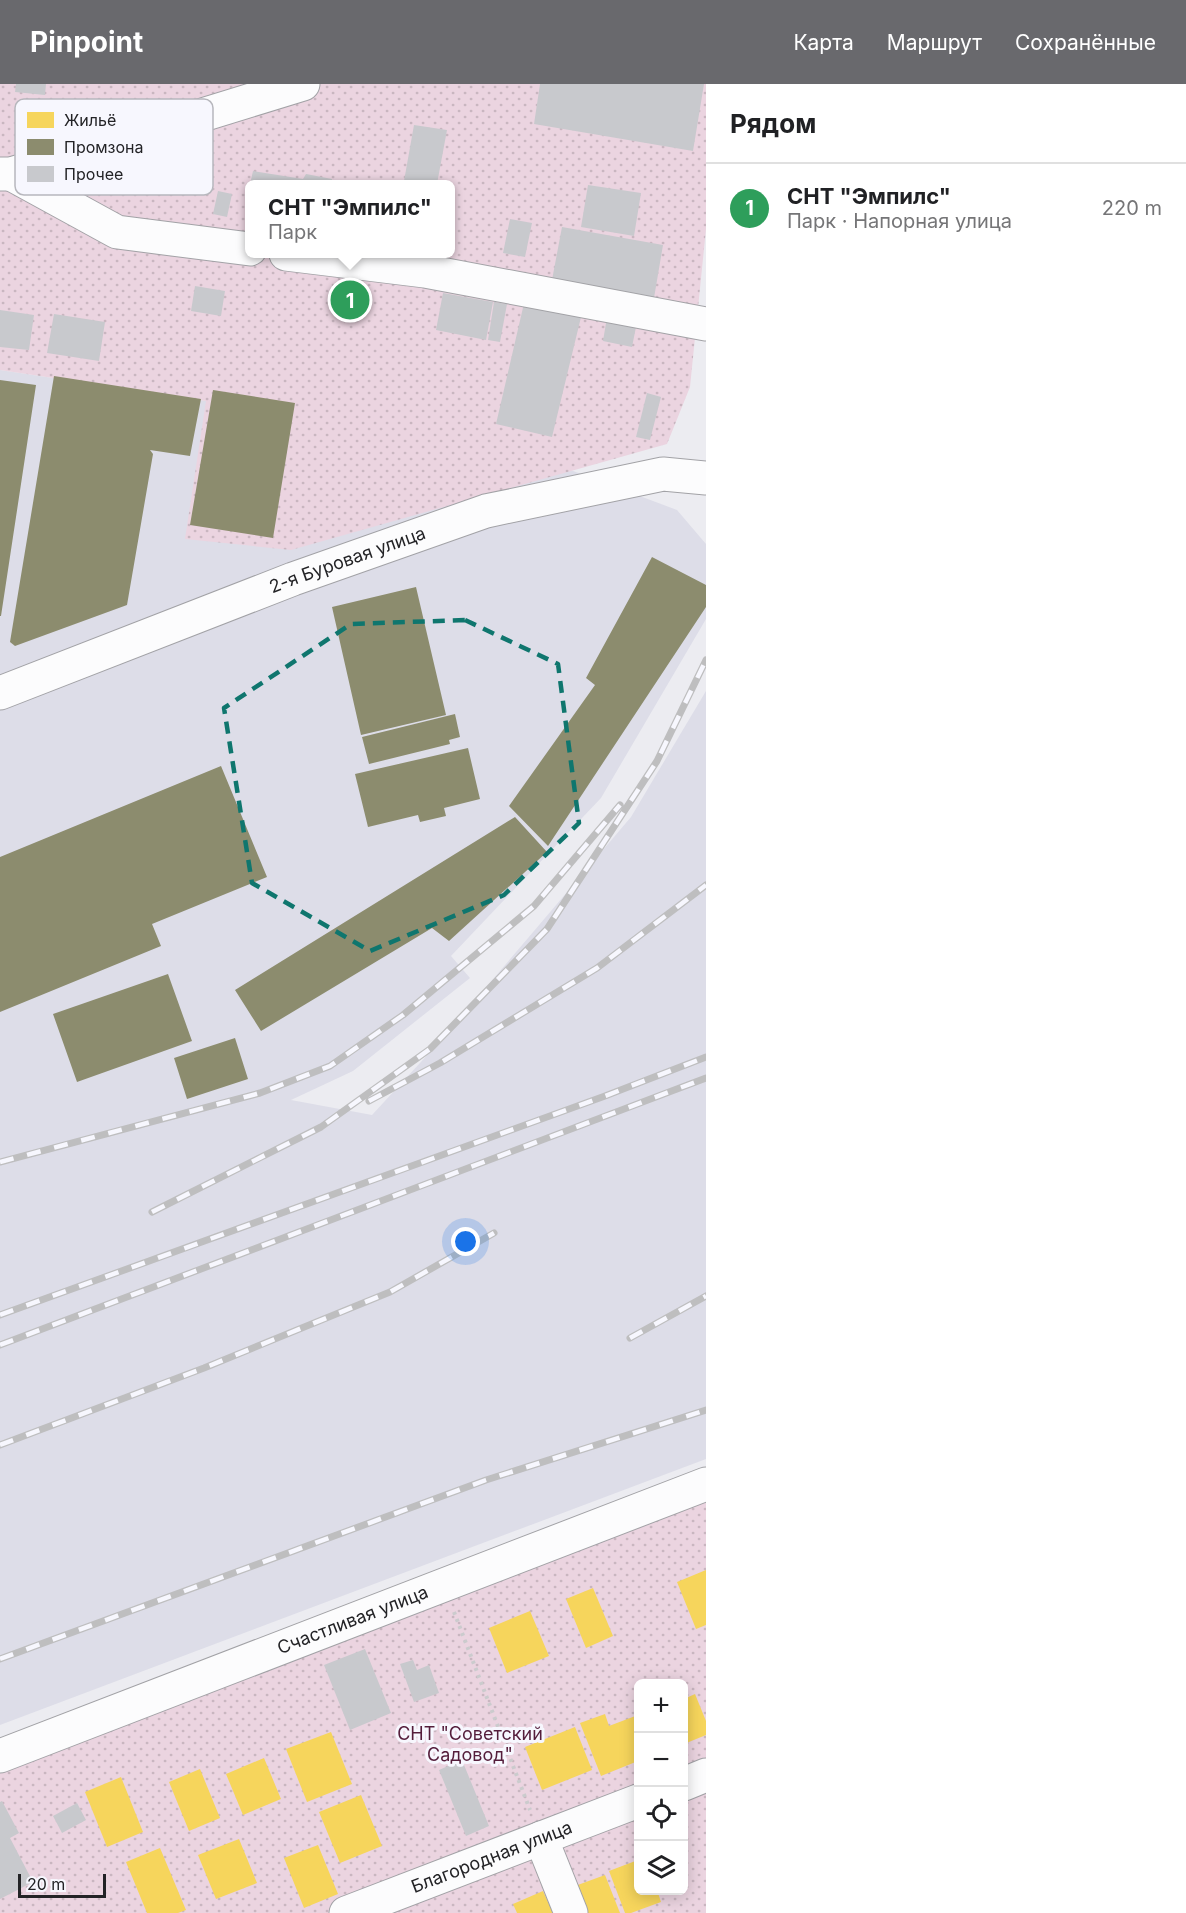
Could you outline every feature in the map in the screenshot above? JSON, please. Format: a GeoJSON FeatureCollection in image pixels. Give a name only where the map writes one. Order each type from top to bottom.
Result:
{"type":"FeatureCollection","features":[{"type":"Feature","properties":{"kind":"street"},"geometry":{"type":"LineString","coordinates":[[213,111],[303,84]]}},
{"type":"Feature","properties":{"kind":"street"},"geometry":{"type":"LineString","coordinates":[[46,195],[117,232],[245,248]]}},
{"type":"Feature","properties":{"kind":"street"},"geometry":{"type":"LineString","coordinates":[[319,258],[425,271],[706,324]]}},
{"type":"Feature","properties":{"kind":"street","name":"2-я Буровая улица"},"geometry":{"type":"LineString","coordinates":[[0,693],[294,579],[486,510],[663,474],[706,478]]}},
{"type":"Feature","properties":{"kind":"street","name":"Счастливая улица"},"geometry":{"type":"LineString","coordinates":[[0,1756],[706,1484]]}},
{"type":"Feature","properties":{"kind":"street"},"geometry":{"type":"LineString","coordinates":[[688,1782],[706,1775]]}},
{"type":"Feature","properties":{"kind":"street","name":"Благородная улица"},"geometry":{"type":"LineString","coordinates":[[346,1913],[634,1803]]}},
{"type":"Feature","properties":{"kind":"street"},"geometry":{"type":"LineString","coordinates":[[541,1838],[571,1913]]}},
{"type":"Feature","properties":{"kind":"path"},"geometry":{"type":"LineString","coordinates":[[444,1586],[541,1838]]}},
{"type":"Feature","properties":{"kind":"highlighted area"},"geometry":{"type":"Polygon","coordinates":[[[465,620],[558,664],[579,823],[504,895],[370,951],[252,883],[224,708],[351,624],[465,620]]]}},
{"type":"Feature","properties":{"kind":"shaded area"},"geometry":{"type":"Polygon","coordinates":[[[0,370],[206,401],[480,436],[677,510],[706,544],[706,619],[601,798],[451,956],[470,978],[353,1071],[291,1100],[372,1115],[443,1038],[631,817],[706,691],[706,1459],[0,1725],[0,370]]]}},
{"type":"Feature","properties":{"kind":"green space"},"geometry":{"type":"Polygon","coordinates":[[[0,84],[706,84],[706,229],[690,387],[667,444],[291,550],[185,539],[206,401],[0,370],[0,84]]]}},
{"type":"Feature","properties":{"kind":"green space","name":"СНТ \"Советский Садовод\""},"geometry":{"type":"Polygon","coordinates":[[[706,1474],[706,1913],[0,1913],[0,1743],[706,1474]]]}},
{"type":"Feature","properties":{"kind":"building: Жильё"},"geometry":{"type":"Polygon","coordinates":[[[706,1570],[706,1625],[696,1629],[677,1582],[706,1570]]]}},
{"type":"Feature","properties":{"kind":"building: Жильё"},"geometry":{"type":"Polygon","coordinates":[[[593,1588],[613,1636],[586,1648],[566,1599],[593,1588]]]}},
{"type":"Feature","properties":{"kind":"building: Жильё"},"geometry":{"type":"Polygon","coordinates":[[[530,1611],[549,1656],[507,1673],[489,1628],[530,1611]]]}},
{"type":"Feature","properties":{"kind":"building: Жильё"},"geometry":{"type":"Polygon","coordinates":[[[695,1694],[706,1721],[706,1735],[688,1742],[688,1733],[688,1697],[695,1694]]]}},
{"type":"Feature","properties":{"kind":"building: Жильё"},"geometry":{"type":"Polygon","coordinates":[[[605,1714],[609,1726],[634,1717],[634,1763],[601,1776],[580,1723],[605,1714]]]}},
{"type":"Feature","properties":{"kind":"building: Жильё"},"geometry":{"type":"Polygon","coordinates":[[[575,1727],[592,1770],[542,1790],[525,1747],[575,1727]]]}},
{"type":"Feature","properties":{"kind":"building: Жильё"},"geometry":{"type":"Polygon","coordinates":[[[331,1732],[352,1784],[307,1802],[286,1749],[331,1732]]]}},
{"type":"Feature","properties":{"kind":"building: Жильё"},"geometry":{"type":"Polygon","coordinates":[[[264,1758],[281,1799],[243,1815],[226,1774],[264,1758]]]}},
{"type":"Feature","properties":{"kind":"building: Жильё"},"geometry":{"type":"Polygon","coordinates":[[[200,1769],[220,1818],[189,1831],[169,1782],[200,1769]]]}},
{"type":"Feature","properties":{"kind":"building: Жильё"},"geometry":{"type":"Polygon","coordinates":[[[121,1777],[143,1832],[107,1847],[85,1792],[121,1777]]]}},
{"type":"Feature","properties":{"kind":"building: Жильё"},"geometry":{"type":"Polygon","coordinates":[[[361,1795],[382,1846],[340,1863],[319,1812],[361,1795]]]}},
{"type":"Feature","properties":{"kind":"building: Жильё"},"geometry":{"type":"Polygon","coordinates":[[[239,1839],[257,1883],[216,1899],[198,1855],[239,1839]]]}},
{"type":"Feature","properties":{"kind":"building: Жильё"},"geometry":{"type":"Polygon","coordinates":[[[318,1845],[338,1894],[304,1908],[284,1858],[318,1845]]]}},
{"type":"Feature","properties":{"kind":"building: Жильё"},"geometry":{"type":"Polygon","coordinates":[[[160,1848],[186,1910],[178,1913],[147,1913],[126,1862],[160,1848]]]}},
{"type":"Feature","properties":{"kind":"building: Жильё"},"geometry":{"type":"Polygon","coordinates":[[[634,1862],[634,1895],[659,1895],[661,1902],[625,1913],[609,1871],[634,1862]]]}},
{"type":"Feature","properties":{"kind":"building: Жильё"},"geometry":{"type":"Polygon","coordinates":[[[605,1875],[620,1913],[585,1913],[575,1886],[605,1875]]]}},
{"type":"Feature","properties":{"kind":"building: Жильё"},"geometry":{"type":"Polygon","coordinates":[[[543,1891],[553,1913],[517,1913],[513,1904],[543,1891]]]}},
{"type":"Feature","properties":{"kind":"building: Промзона"},"geometry":{"type":"Polygon","coordinates":[[[54,376],[201,399],[190,456],[150,450],[153,454],[127,605],[15,646],[10,642],[54,376]]]}},
{"type":"Feature","properties":{"kind":"building: Промзона"},"geometry":{"type":"Polygon","coordinates":[[[0,380],[36,385],[1,616],[0,616],[0,380]]]}},
{"type":"Feature","properties":{"kind":"building: Промзона"},"geometry":{"type":"Polygon","coordinates":[[[213,390],[295,403],[273,538],[190,525],[213,390]]]}},
{"type":"Feature","properties":{"kind":"building: Промзона"},"geometry":{"type":"Polygon","coordinates":[[[652,557],[706,585],[706,607],[548,846],[509,806],[595,685],[586,678],[652,557]]]}},
{"type":"Feature","properties":{"kind":"building: Промзона"},"geometry":{"type":"Polygon","coordinates":[[[416,587],[446,715],[361,735],[332,607],[416,587]]]}},
{"type":"Feature","properties":{"kind":"building: Промзона"},"geometry":{"type":"Polygon","coordinates":[[[455,714],[460,737],[449,740],[450,744],[369,764],[362,737],[455,714]]]}},
{"type":"Feature","properties":{"kind":"building: Промзона"},"geometry":{"type":"Polygon","coordinates":[[[468,748],[480,799],[444,808],[446,816],[420,822],[418,815],[368,827],[355,774],[468,748]]]}},
{"type":"Feature","properties":{"kind":"building: Промзона"},"geometry":{"type":"Polygon","coordinates":[[[221,766],[267,877],[152,924],[161,946],[0,1012],[0,857],[221,766]]]}},
{"type":"Feature","properties":{"kind":"building: Промзона"},"geometry":{"type":"Polygon","coordinates":[[[515,817],[547,852],[449,941],[432,928],[261,1031],[235,990],[515,817]]]}},
{"type":"Feature","properties":{"kind":"building: Промзона"},"geometry":{"type":"Polygon","coordinates":[[[168,974],[192,1041],[77,1082],[53,1014],[168,974]]]}},
{"type":"Feature","properties":{"kind":"building: Промзона"},"geometry":{"type":"Polygon","coordinates":[[[235,1038],[248,1079],[187,1099],[174,1058],[235,1038]]]}},
{"type":"Feature","properties":{"kind":"building: Прочее"},"geometry":{"type":"Polygon","coordinates":[[[16,84],[46,84],[45,95],[15,92],[16,84]]]}},
{"type":"Feature","properties":{"kind":"building: Прочее"},"geometry":{"type":"Polygon","coordinates":[[[540,84],[704,84],[693,151],[534,124],[540,84]]]}},
{"type":"Feature","properties":{"kind":"building: Прочее"},"geometry":{"type":"Polygon","coordinates":[[[414,125],[447,130],[438,180],[404,180],[414,125]]]}},
{"type":"Feature","properties":{"kind":"building: Прочее"},"geometry":{"type":"Polygon","coordinates":[[[253,171],[303,179],[306,174],[332,179],[332,180],[251,180],[253,171]]]}},
{"type":"Feature","properties":{"kind":"building: Прочее"},"geometry":{"type":"Polygon","coordinates":[[[588,185],[641,193],[634,236],[581,227],[588,185]]]}},
{"type":"Feature","properties":{"kind":"building: Прочее"},"geometry":{"type":"Polygon","coordinates":[[[218,191],[232,194],[227,217],[213,214],[218,191]]]}},
{"type":"Feature","properties":{"kind":"building: Прочее"},"geometry":{"type":"Polygon","coordinates":[[[510,219],[532,223],[525,257],[503,253],[510,219]]]}},
{"type":"Feature","properties":{"kind":"building: Прочее"},"geometry":{"type":"Polygon","coordinates":[[[562,227],[663,245],[654,298],[552,280],[562,227]]]}},
{"type":"Feature","properties":{"kind":"building: Прочее"},"geometry":{"type":"Polygon","coordinates":[[[195,286],[225,291],[221,316],[191,311],[195,286]]]}},
{"type":"Feature","properties":{"kind":"building: Прочее"},"geometry":{"type":"Polygon","coordinates":[[[443,293],[493,302],[486,340],[436,330],[443,293]]]}},
{"type":"Feature","properties":{"kind":"building: Прочее"},"geometry":{"type":"Polygon","coordinates":[[[525,299],[582,313],[552,437],[496,424],[525,299]]]}},
{"type":"Feature","properties":{"kind":"building: Прочее"},"geometry":{"type":"Polygon","coordinates":[[[494,302],[507,304],[500,342],[488,340],[494,302]]]}},
{"type":"Feature","properties":{"kind":"building: Прочее"},"geometry":{"type":"Polygon","coordinates":[[[0,310],[34,315],[29,350],[0,347],[0,310]]]}},
{"type":"Feature","properties":{"kind":"building: Прочее"},"geometry":{"type":"Polygon","coordinates":[[[54,314],[105,322],[99,361],[47,353],[54,314]]]}},
{"type":"Feature","properties":{"kind":"building: Прочее"},"geometry":{"type":"Polygon","coordinates":[[[607,317],[637,322],[632,347],[603,341],[607,317]]]}},
{"type":"Feature","properties":{"kind":"building: Прочее"},"geometry":{"type":"Polygon","coordinates":[[[647,393],[661,397],[650,440],[636,437],[647,393]]]}},
{"type":"Feature","properties":{"kind":"building: Прочее"},"geometry":{"type":"Polygon","coordinates":[[[365,1649],[391,1713],[350,1730],[324,1665],[365,1649]]]}},
{"type":"Feature","properties":{"kind":"building: Прочее"},"geometry":{"type":"Polygon","coordinates":[[[413,1660],[417,1670],[429,1665],[439,1693],[414,1702],[400,1664],[413,1660]]]}},
{"type":"Feature","properties":{"kind":"building: Прочее"},"geometry":{"type":"Polygon","coordinates":[[[462,1760],[489,1826],[466,1836],[439,1770],[462,1760]]]}},
{"type":"Feature","properties":{"kind":"building: Прочее"},"geometry":{"type":"Polygon","coordinates":[[[2,1801],[19,1833],[10,1838],[33,1882],[0,1899],[0,1802],[2,1801]]]}},
{"type":"Feature","properties":{"kind":"building: Прочее"},"geometry":{"type":"Polygon","coordinates":[[[77,1803],[86,1820],[62,1833],[53,1816],[77,1803]]]}},
{"type":"Feature","properties":{"kind":"railway"},"geometry":{"type":"LineString","coordinates":[[152,1212],[321,1127],[430,1049],[547,929],[657,761],[706,660]]}},
{"type":"Feature","properties":{"kind":"railway"},"geometry":{"type":"LineString","coordinates":[[0,1162],[260,1093],[330,1066],[403,1015],[534,906],[620,805]]}},
{"type":"Feature","properties":{"kind":"railway"},"geometry":{"type":"LineString","coordinates":[[369,1101],[440,1063],[597,968],[706,885]]}},
{"type":"Feature","properties":{"kind":"railway"},"geometry":{"type":"LineString","coordinates":[[0,1315],[605,1096],[706,1057]]}},
{"type":"Feature","properties":{"kind":"railway"},"geometry":{"type":"LineString","coordinates":[[0,1345],[706,1078]]}},
{"type":"Feature","properties":{"kind":"railway"},"geometry":{"type":"LineString","coordinates":[[0,1445],[204,1368],[390,1292],[494,1233]]}},
{"type":"Feature","properties":{"kind":"railway"},"geometry":{"type":"LineString","coordinates":[[630,1338],[706,1296]]}},
{"type":"Feature","properties":{"kind":"railway"},"geometry":{"type":"LineString","coordinates":[[0,1659],[486,1480],[706,1410]]}},
{"type":"Feature","properties":{"kind":"place","name":"СНТ \"Эмпилс\""},"geometry":{"type":"Point","coordinates":[350,300]}}]}
